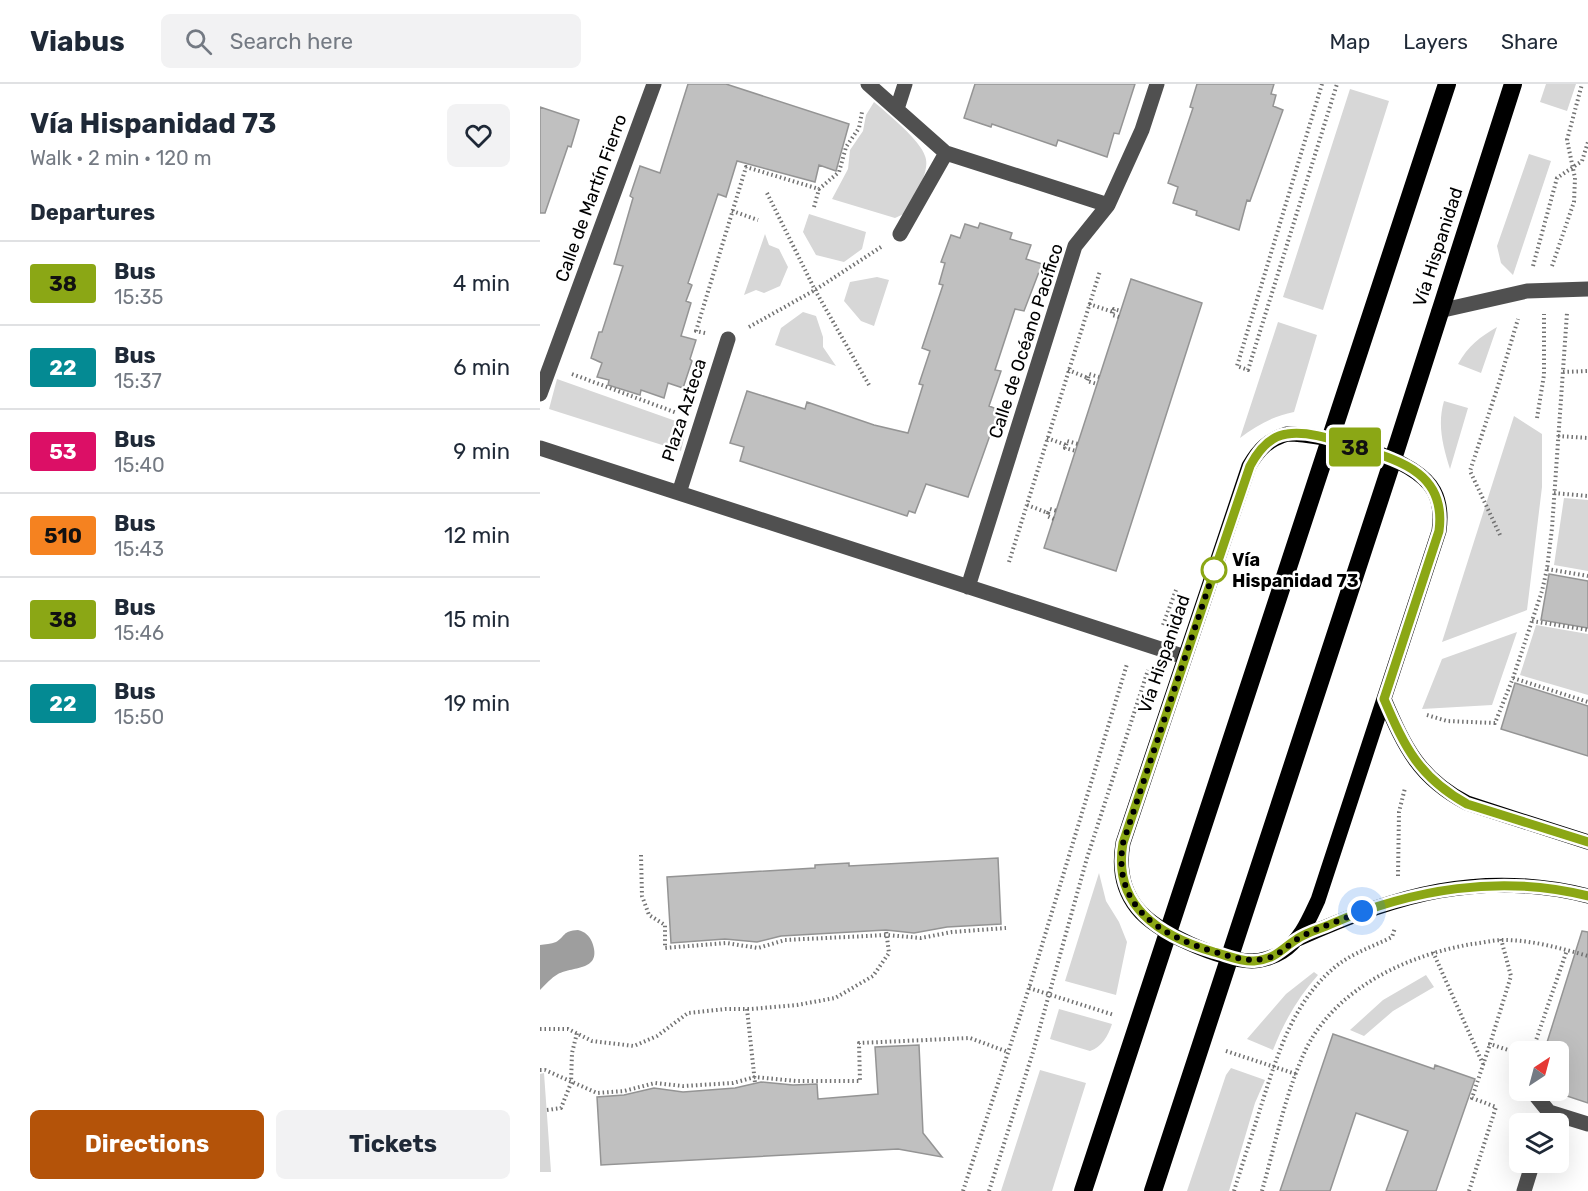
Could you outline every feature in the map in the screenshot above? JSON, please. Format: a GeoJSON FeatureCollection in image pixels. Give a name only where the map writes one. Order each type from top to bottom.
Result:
{"type":"FeatureCollection","features":[{"type":"Feature","properties":{"kind":"highway"},"geometry":{"type":"LineString","coordinates":[[1083,1191],[1447,84]]}},
{"type":"Feature","properties":{"kind":"highway","name":"Vía Hispanidad"},"geometry":{"type":"LineString","coordinates":[[1153,1191],[1394,459],[1439,311],[1513,84]]}},
{"type":"Feature","properties":{"kind":"main road","name":"Vía Hispanidad"},"geometry":{"type":"LineString","coordinates":[[1287,434],[1305,434],[1330,439],[1394,459],[1425,478],[1434,490],[1442,515],[1439,531],[1318,900],[1298,939],[1282,952],[1268,958],[1252,961],[1199,947],[1167,932],[1137,908],[1121,877],[1120,860],[1123,843],[1250,466],[1258,451],[1272,438],[1287,434]]}},
{"type":"Feature","properties":{"kind":"main road"},"geometry":{"type":"LineString","coordinates":[[1384,699],[1414,759],[1430,778],[1449,794],[1467,804],[1588,842]]}},
{"type":"Feature","properties":{"kind":"main road"},"geometry":{"type":"LineString","coordinates":[[1298,939],[1385,903],[1439,890],[1520,886],[1544,887],[1588,896]]}},
{"type":"Feature","properties":{"kind":"street","name":"Calle de Martín Fierro"},"geometry":{"type":"LineString","coordinates":[[540,394],[654,84]]}},
{"type":"Feature","properties":{"kind":"street"},"geometry":{"type":"LineString","coordinates":[[897,110],[905,84]]}},
{"type":"Feature","properties":{"kind":"street","name":"Calle de Océano Pacífico"},"geometry":{"type":"LineString","coordinates":[[968,587],[1075,246],[1108,205],[1142,130],[1157,84]]}},
{"type":"Feature","properties":{"kind":"street"},"geometry":{"type":"LineString","coordinates":[[872,88],[946,153],[1108,205]]}},
{"type":"Feature","properties":{"kind":"street"},"geometry":{"type":"LineString","coordinates":[[900,234],[946,153]]}},
{"type":"Feature","properties":{"kind":"street"},"geometry":{"type":"LineString","coordinates":[[1439,311],[1527,291],[1588,289]]}},
{"type":"Feature","properties":{"kind":"street","name":"Plaza Azteca"},"geometry":{"type":"LineString","coordinates":[[678,493],[728,339]]}},
{"type":"Feature","properties":{"kind":"street"},"geometry":{"type":"LineString","coordinates":[[540,448],[1185,657]]}},
{"type":"Feature","properties":{"kind":"street"},"geometry":{"type":"LineString","coordinates":[[1569,1121],[1588,1124]]}},
{"type":"Feature","properties":{"kind":"street"},"geometry":{"type":"LineString","coordinates":[[1524,1191],[1530,1173]]}},
{"type":"Feature","properties":{"kind":"path"},"geometry":{"type":"LineString","coordinates":[[1322,84],[1237,366],[1248,370],[1336,84]]}},
{"type":"Feature","properties":{"kind":"path"},"geometry":{"type":"LineString","coordinates":[[1536,418],[1544,375],[1543,291],[1574,202],[1575,178],[1567,140],[1582,84]]}},
{"type":"Feature","properties":{"kind":"path"},"geometry":{"type":"LineString","coordinates":[[814,207],[819,189],[839,172],[846,147],[859,128],[861,113],[872,88]]}},
{"type":"Feature","properties":{"kind":"path"},"geometry":{"type":"LineString","coordinates":[[1500,535],[1470,471],[1527,291],[1557,178],[1582,161],[1588,142]]}},
{"type":"Feature","properties":{"kind":"path"},"geometry":{"type":"LineString","coordinates":[[709,334],[696,331],[746,167],[819,189]]}},
{"type":"Feature","properties":{"kind":"path"},"geometry":{"type":"LineString","coordinates":[[767,193],[815,290],[869,385]]}},
{"type":"Feature","properties":{"kind":"path"},"geometry":{"type":"LineString","coordinates":[[732,211],[758,220]]}},
{"type":"Feature","properties":{"kind":"path"},"geometry":{"type":"LineString","coordinates":[[728,339],[815,290],[900,234]]}},
{"type":"Feature","properties":{"kind":"path"},"geometry":{"type":"LineString","coordinates":[[1009,562],[1100,271]]}},
{"type":"Feature","properties":{"kind":"path"},"geometry":{"type":"LineString","coordinates":[[1089,304],[1113,312],[1112,315],[1119,317]]}},
{"type":"Feature","properties":{"kind":"path"},"geometry":{"type":"LineString","coordinates":[[1427,715],[1447,721],[1495,723],[1513,678],[1547,569],[1568,306]]}},
{"type":"Feature","properties":{"kind":"path"},"geometry":{"type":"LineString","coordinates":[[1113,312],[1114,309],[1121,311]]}},
{"type":"Feature","properties":{"kind":"path"},"geometry":{"type":"LineString","coordinates":[[550,366],[700,422]]}},
{"type":"Feature","properties":{"kind":"path"},"geometry":{"type":"LineString","coordinates":[[1068,370],[1097,384]]}},
{"type":"Feature","properties":{"kind":"path"},"geometry":{"type":"LineString","coordinates":[[1563,372],[1588,371]]}},
{"type":"Feature","properties":{"kind":"path"},"geometry":{"type":"LineString","coordinates":[[1088,378],[1089,374],[1099,377]]}},
{"type":"Feature","properties":{"kind":"path"},"geometry":{"type":"LineString","coordinates":[[1558,436],[1588,438]]}},
{"type":"Feature","properties":{"kind":"path"},"geometry":{"type":"LineString","coordinates":[[1047,438],[1076,451]]}},
{"type":"Feature","properties":{"kind":"path"},"geometry":{"type":"LineString","coordinates":[[1066,445],[1067,441],[1078,444]]}},
{"type":"Feature","properties":{"kind":"path"},"geometry":{"type":"LineString","coordinates":[[1554,493],[1588,496]]}},
{"type":"Feature","properties":{"kind":"path"},"geometry":{"type":"LineString","coordinates":[[1027,505],[1048,513],[1047,516],[1054,519]]}},
{"type":"Feature","properties":{"kind":"path"},"geometry":{"type":"LineString","coordinates":[[1048,513],[1050,508],[1057,511]]}},
{"type":"Feature","properties":{"kind":"path"},"geometry":{"type":"LineString","coordinates":[[1547,569],[1588,576]]}},
{"type":"Feature","properties":{"kind":"path"},"geometry":{"type":"LineString","coordinates":[[989,1191],[1049,994],[1087,858],[1176,590]]}},
{"type":"Feature","properties":{"kind":"path"},"geometry":{"type":"LineString","coordinates":[[1532,621],[1588,630]]}},
{"type":"Feature","properties":{"kind":"path"},"geometry":{"type":"LineString","coordinates":[[963,1191],[1029,988],[1127,663]]}},
{"type":"Feature","properties":{"kind":"path"},"geometry":{"type":"LineString","coordinates":[[1513,678],[1588,702]]}},
{"type":"Feature","properties":{"kind":"path"},"geometry":{"type":"LineString","coordinates":[[1397,880],[1400,812],[1405,791]]}},
{"type":"Feature","properties":{"kind":"path"},"geometry":{"type":"LineString","coordinates":[[641,855],[642,896],[649,915],[665,925],[665,948],[726,943],[758,948],[785,940],[886,933],[921,938],[952,932],[1006,928]]}},
{"type":"Feature","properties":{"kind":"path"},"geometry":{"type":"LineString","coordinates":[[1234,1191],[1274,1067],[1295,1016],[1313,990],[1335,967],[1349,957],[1392,937],[1395,924]]}},
{"type":"Feature","properties":{"kind":"path"},"geometry":{"type":"LineString","coordinates":[[540,1029],[568,1029],[592,1041],[634,1046],[657,1036],[688,1013],[797,1005],[836,998],[873,976],[888,953],[886,933]]}},
{"type":"Feature","properties":{"kind":"path"},"geometry":{"type":"LineString","coordinates":[[1469,1191],[1496,1107],[1472,1098],[1511,976],[1501,939]]}},
{"type":"Feature","properties":{"kind":"path"},"geometry":{"type":"LineString","coordinates":[[1262,1191],[1296,1074],[1308,1047],[1333,1012],[1354,993],[1397,967],[1433,952],[1501,939],[1531,941],[1588,956]]}},
{"type":"Feature","properties":{"kind":"path"},"geometry":{"type":"LineString","coordinates":[[1536,1041],[1567,950]]}},
{"type":"Feature","properties":{"kind":"path"},"geometry":{"type":"LineString","coordinates":[[1433,952],[1483,1065]]}},
{"type":"Feature","properties":{"kind":"path"},"geometry":{"type":"LineString","coordinates":[[1029,988],[1121,1017]]}},
{"type":"Feature","properties":{"kind":"path"},"geometry":{"type":"LineString","coordinates":[[747,1009],[755,1083]]}},
{"type":"Feature","properties":{"kind":"path"},"geometry":{"type":"LineString","coordinates":[[547,1110],[561,1108],[571,1083],[572,1053],[577,1033]]}},
{"type":"Feature","properties":{"kind":"path"},"geometry":{"type":"LineString","coordinates":[[540,1071],[545,1070],[597,1093],[656,1083],[683,1086],[733,1083],[755,1077],[796,1082],[860,1081],[859,1043],[970,1038],[1008,1052]]}},
{"type":"Feature","properties":{"kind":"path"},"geometry":{"type":"LineString","coordinates":[[1490,1044],[1509,1050]]}},
{"type":"Feature","properties":{"kind":"path"},"geometry":{"type":"LineString","coordinates":[[1226,1051],[1296,1074]]}},
{"type":"Feature","properties":{"kind":"shaded area"},"geometry":{"type":"Polygon","coordinates":[[[1546,84],[1576,84],[1567,111],[1540,102],[1546,84]]]}},
{"type":"Feature","properties":{"kind":"shaded area"},"geometry":{"type":"Polygon","coordinates":[[[1350,89],[1389,101],[1323,310],[1283,297],[1350,89]]]}},
{"type":"Feature","properties":{"kind":"shaded area"},"geometry":{"type":"Polygon","coordinates":[[[874,102],[911,135],[926,160],[925,172],[915,203],[905,213],[895,218],[832,199],[848,169],[850,150],[863,131],[866,115],[874,102]]]}},
{"type":"Feature","properties":{"kind":"shaded area"},"geometry":{"type":"Polygon","coordinates":[[[1529,154],[1551,161],[1513,275],[1501,263],[1497,246],[1529,154]]]}},
{"type":"Feature","properties":{"kind":"shaded area"},"geometry":{"type":"Polygon","coordinates":[[[809,214],[866,232],[862,249],[844,262],[816,255],[803,232],[809,214]]]}},
{"type":"Feature","properties":{"kind":"shaded area"},"geometry":{"type":"Polygon","coordinates":[[[765,234],[769,245],[779,249],[788,267],[780,286],[764,293],[756,290],[744,295],[765,234]]]}},
{"type":"Feature","properties":{"kind":"shaded area"},"geometry":{"type":"Polygon","coordinates":[[[877,277],[889,280],[874,326],[861,321],[844,301],[850,282],[877,277]]]}},
{"type":"Feature","properties":{"kind":"shaded area"},"geometry":{"type":"Polygon","coordinates":[[[803,312],[816,316],[823,337],[823,347],[836,366],[775,345],[781,328],[803,312]]]}},
{"type":"Feature","properties":{"kind":"shaded area"},"geometry":{"type":"Polygon","coordinates":[[[1278,322],[1317,335],[1294,412],[1266,422],[1240,438],[1278,322]]]}},
{"type":"Feature","properties":{"kind":"shaded area"},"geometry":{"type":"Polygon","coordinates":[[[1497,327],[1481,373],[1458,364],[1475,342],[1497,327]]]}},
{"type":"Feature","properties":{"kind":"shaded area"},"geometry":{"type":"Polygon","coordinates":[[[557,379],[687,425],[681,451],[549,409],[557,379]]]}},
{"type":"Feature","properties":{"kind":"shaded area"},"geometry":{"type":"Polygon","coordinates":[[[1444,401],[1468,408],[1450,469],[1441,427],[1444,401]]]}},
{"type":"Feature","properties":{"kind":"shaded area"},"geometry":{"type":"Polygon","coordinates":[[[1514,416],[1542,434],[1542,487],[1527,610],[1442,642],[1514,416]]]}},
{"type":"Feature","properties":{"kind":"shaded area"},"geometry":{"type":"Polygon","coordinates":[[[1564,498],[1588,500],[1588,571],[1554,565],[1564,498]]]}},
{"type":"Feature","properties":{"kind":"shaded area"},"geometry":{"type":"Polygon","coordinates":[[[1536,625],[1588,634],[1588,695],[1520,675],[1536,625]]]}},
{"type":"Feature","properties":{"kind":"shaded area"},"geometry":{"type":"Polygon","coordinates":[[[1517,632],[1492,705],[1422,709],[1442,659],[1517,632]]]}},
{"type":"Feature","properties":{"kind":"shaded area"},"geometry":{"type":"Polygon","coordinates":[[[1099,873],[1106,901],[1119,922],[1127,942],[1116,995],[1065,981],[1099,873]]]}},
{"type":"Feature","properties":{"kind":"shaded area"},"geometry":{"type":"Polygon","coordinates":[[[578,930],[591,940],[594,958],[585,966],[558,974],[540,990],[540,945],[556,942],[567,933],[578,930]]]}},
{"type":"Feature","properties":{"kind":"shaded area"},"geometry":{"type":"Polygon","coordinates":[[[1314,972],[1318,975],[1292,1010],[1273,1050],[1247,1039],[1286,994],[1314,972]]]}},
{"type":"Feature","properties":{"kind":"shaded area"},"geometry":{"type":"Polygon","coordinates":[[[1426,975],[1434,987],[1393,1011],[1364,1036],[1350,1030],[1383,1000],[1426,975]]]}},
{"type":"Feature","properties":{"kind":"shaded area"},"geometry":{"type":"Polygon","coordinates":[[[1059,1009],[1112,1024],[1109,1033],[1098,1047],[1090,1051],[1050,1039],[1059,1009]]]}},
{"type":"Feature","properties":{"kind":"shaded area"},"geometry":{"type":"Polygon","coordinates":[[[1231,1068],[1265,1080],[1255,1103],[1229,1191],[1187,1191],[1226,1075],[1231,1068]]]}},
{"type":"Feature","properties":{"kind":"shaded area"},"geometry":{"type":"Polygon","coordinates":[[[1040,1070],[1086,1083],[1052,1191],[1001,1191],[1040,1070]]]}},
{"type":"Feature","properties":{"kind":"shaded area"},"geometry":{"type":"Polygon","coordinates":[[[544,1073],[551,1172],[540,1172],[540,1074],[544,1073]]]}},
{"type":"Feature","properties":{"kind":"building"},"geometry":{"type":"Polygon","coordinates":[[[688,84],[726,84],[849,124],[836,171],[819,165],[815,182],[737,161],[726,197],[718,194],[688,283],[692,285],[686,301],[691,303],[681,336],[696,340],[690,359],[692,361],[683,388],[668,383],[664,398],[641,390],[640,395],[608,385],[609,380],[597,377],[602,363],[591,358],[599,332],[602,332],[623,266],[614,264],[633,198],[630,196],[640,166],[660,173],[688,84]]]}},
{"type":"Feature","properties":{"kind":"building"},"geometry":{"type":"Polygon","coordinates":[[[975,84],[1135,84],[1119,134],[1114,133],[1107,157],[1058,140],[1056,146],[992,124],[991,127],[964,118],[975,84]]]}},
{"type":"Feature","properties":{"kind":"building"},"geometry":{"type":"Polygon","coordinates":[[[1197,84],[1274,84],[1271,94],[1276,95],[1273,106],[1283,110],[1250,201],[1247,200],[1239,230],[1196,215],[1197,211],[1173,203],[1178,187],[1168,183],[1193,108],[1190,107],[1197,84]]]}},
{"type":"Feature","properties":{"kind":"building"},"geometry":{"type":"Polygon","coordinates":[[[540,107],[579,120],[545,213],[540,213],[540,107]]]}},
{"type":"Feature","properties":{"kind":"building"},"geometry":{"type":"Polygon","coordinates":[[[980,223],[1012,233],[1010,239],[1031,245],[1026,259],[1042,264],[1024,311],[1015,309],[995,370],[1001,371],[989,406],[999,410],[968,497],[926,484],[915,513],[909,511],[907,516],[740,461],[744,447],[730,443],[747,391],[805,409],[807,402],[874,425],[908,433],[923,385],[919,384],[930,351],[922,348],[943,285],[939,284],[945,263],[941,262],[951,235],[960,238],[965,224],[978,228],[980,223]]]}},
{"type":"Feature","properties":{"kind":"building"},"geometry":{"type":"Polygon","coordinates":[[[1131,279],[1202,303],[1116,571],[1044,548],[1131,279]]]}},
{"type":"Feature","properties":{"kind":"building"},"geometry":{"type":"Polygon","coordinates":[[[1549,574],[1588,581],[1588,628],[1541,620],[1549,574]]]}},
{"type":"Feature","properties":{"kind":"building"},"geometry":{"type":"Polygon","coordinates":[[[1515,683],[1588,706],[1588,756],[1501,729],[1515,683]]]}},
{"type":"Feature","properties":{"kind":"building"},"geometry":{"type":"Polygon","coordinates":[[[998,858],[1001,924],[947,927],[914,933],[886,930],[781,936],[757,942],[725,939],[671,943],[667,877],[815,868],[815,865],[849,863],[849,866],[998,858]]]}},
{"type":"Feature","properties":{"kind":"building"},"geometry":{"type":"Polygon","coordinates":[[[1582,931],[1588,932],[1588,1103],[1569,1097],[1569,1041],[1547,1041],[1582,931]]]}},
{"type":"Feature","properties":{"kind":"building"},"geometry":{"type":"Polygon","coordinates":[[[1333,1034],[1434,1069],[1435,1065],[1475,1079],[1436,1191],[1386,1191],[1408,1131],[1356,1113],[1330,1191],[1280,1191],[1333,1034]]]}},
{"type":"Feature","properties":{"kind":"building"},"geometry":{"type":"Polygon","coordinates":[[[919,1045],[923,1133],[942,1157],[898,1149],[601,1165],[597,1097],[624,1095],[654,1088],[683,1092],[735,1088],[761,1082],[793,1085],[817,1084],[818,1099],[878,1094],[875,1047],[919,1045]]]}},
{"type":"Feature","properties":{"kind":"bus line","name":"38"},"geometry":{"type":"LineString","coordinates":[[1588,842],[1467,804],[1449,794],[1422,770],[1398,731],[1384,699],[1439,531],[1442,515],[1434,490],[1425,478],[1394,459],[1330,439],[1305,434],[1287,434],[1272,438],[1258,451],[1250,466],[1123,843],[1120,860],[1121,877],[1137,908],[1167,932],[1199,947],[1252,961],[1282,952],[1298,939],[1362,911],[1439,890],[1520,886],[1544,887],[1588,896]]}},
{"type":"Feature","properties":{"kind":"place","name":"Vía Hispanidad 73"},"geometry":{"type":"Point","coordinates":[1214,570]}},
{"type":"Feature","properties":{"kind":"route"},"geometry":{"type":"LineString","coordinates":[[1214,570],[1215,568],[1123,843],[1120,860],[1121,877],[1127,892],[1137,908],[1167,932],[1199,947],[1252,961],[1282,952],[1298,939],[1362,911]]}}]}
